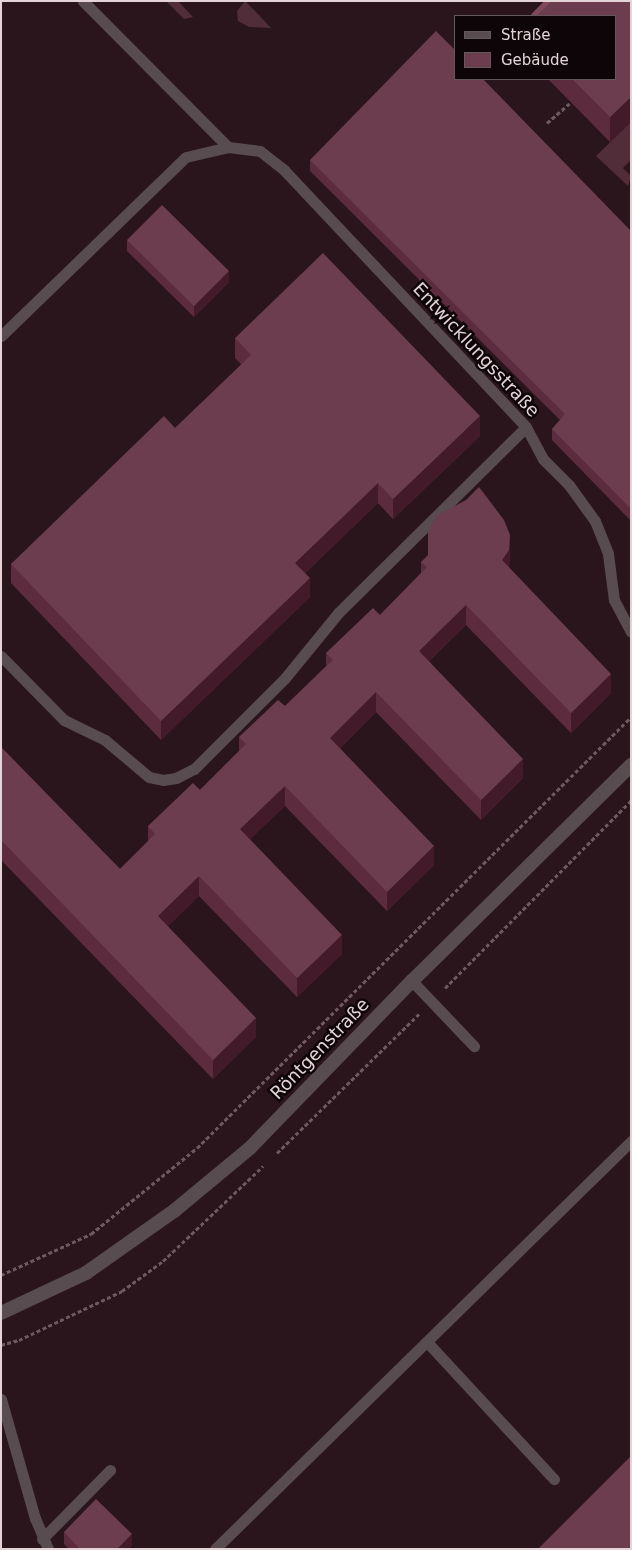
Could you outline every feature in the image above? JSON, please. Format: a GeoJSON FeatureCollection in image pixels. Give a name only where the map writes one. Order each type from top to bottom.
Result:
{"type":"FeatureCollection","features":[{"type":"Feature","properties":{"kind":"street","name":"Röntgenstraße"},"geometry":{"type":"LineString","coordinates":[[1,1313],[86,1273],[201,1190],[250,1148],[412,980],[631,765]]}},
{"type":"Feature","properties":{"kind":"lane"},"geometry":{"type":"LineString","coordinates":[[83,1],[228,147]]}},
{"type":"Feature","properties":{"kind":"lane","name":"Entwicklungsstraße"},"geometry":{"type":"LineString","coordinates":[[1,336],[186,157],[228,147],[260,151],[284,170],[526,427],[543,459],[569,485],[594,521],[608,554],[614,600],[631,632]]}},
{"type":"Feature","properties":{"kind":"lane"},"geometry":{"type":"LineString","coordinates":[[1,656],[64,720],[105,740],[149,776],[162,780],[176,778],[194,769],[285,678],[338,613],[526,427]]}},
{"type":"Feature","properties":{"kind":"lane"},"geometry":{"type":"LineString","coordinates":[[412,980],[474,1046]]}},
{"type":"Feature","properties":{"kind":"lane"},"geometry":{"type":"LineString","coordinates":[[215,1549],[631,1141]]}},
{"type":"Feature","properties":{"kind":"lane"},"geometry":{"type":"LineString","coordinates":[[427,1342],[554,1478]]}},
{"type":"Feature","properties":{"kind":"lane"},"geometry":{"type":"LineString","coordinates":[[1,1399],[45,1544]]}},
{"type":"Feature","properties":{"kind":"lane"},"geometry":{"type":"LineString","coordinates":[[45,1544],[110,1470]]}},
{"type":"Feature","properties":{"kind":"path"},"geometry":{"type":"LineString","coordinates":[[548,124],[571,102]]}},
{"type":"Feature","properties":{"kind":"path"},"geometry":{"type":"LineString","coordinates":[[1,1274],[91,1234],[198,1148],[631,716]]}},
{"type":"Feature","properties":{"kind":"shaded area"},"geometry":{"type":"Polygon","coordinates":[[[166,1],[178,1],[193,17],[184,19],[166,1]]]}},
{"type":"Feature","properties":{"kind":"shaded area"},"geometry":{"type":"Polygon","coordinates":[[[245,1],[271,28],[249,27],[238,21],[237,11],[245,1]]]}},
{"type":"Feature","properties":{"kind":"shaded area"},"geometry":{"type":"Polygon","coordinates":[[[631,122],[631,160],[623,168],[631,176],[628,186],[596,156],[631,122]]]}},
{"type":"Feature","properties":{"kind":"building"},"geometry":{"type":"Polygon","coordinates":[[[552,1],[631,1],[631,97],[610,117],[573,80],[617,80],[617,15],[537,15],[552,1]]]}},
{"type":"Feature","properties":{"kind":"building"},"geometry":{"type":"Polygon","coordinates":[[[436,31],[454,49],[454,80],[484,80],[631,231],[631,509],[552,429],[565,414],[310,160],[436,31]]]}},
{"type":"Feature","properties":{"kind":"building"},"geometry":{"type":"Polygon","coordinates":[[[162,205],[229,271],[194,306],[127,240],[162,205]]]}},
{"type":"Feature","properties":{"kind":"building"},"geometry":{"type":"Polygon","coordinates":[[[323,253],[480,416],[393,499],[378,483],[295,563],[310,578],[161,721],[11,564],[164,416],[175,428],[251,355],[235,338],[323,253]]]}},
{"type":"Feature","properties":{"kind":"building"},"geometry":{"type":"Polygon","coordinates":[[[479,487],[504,520],[510,535],[509,550],[502,560],[611,674],[571,713],[466,605],[419,651],[523,759],[481,800],[376,692],[330,738],[434,846],[387,892],[285,786],[240,829],[342,935],[297,978],[199,876],[158,916],[256,1018],[213,1060],[1,840],[1,747],[120,869],[155,834],[148,826],[193,783],[200,790],[246,744],[239,737],[278,700],[285,706],[333,660],[326,653],[373,608],[380,615],[427,567],[421,562],[428,555],[428,533],[436,516],[466,500],[479,487]]]}},
{"type":"Feature","properties":{"kind":"building"},"geometry":{"type":"Polygon","coordinates":[[[631,1456],[631,1549],[538,1549],[631,1456]]]}},
{"type":"Feature","properties":{"kind":"building"},"geometry":{"type":"Polygon","coordinates":[[[96,1499],[132,1534],[117,1549],[80,1549],[64,1532],[96,1499]]]}},
{"type":"Feature","properties":{"kind":"waterway"},"geometry":{"type":"LineString","coordinates":[[536,15],[550,1]]}}]}
